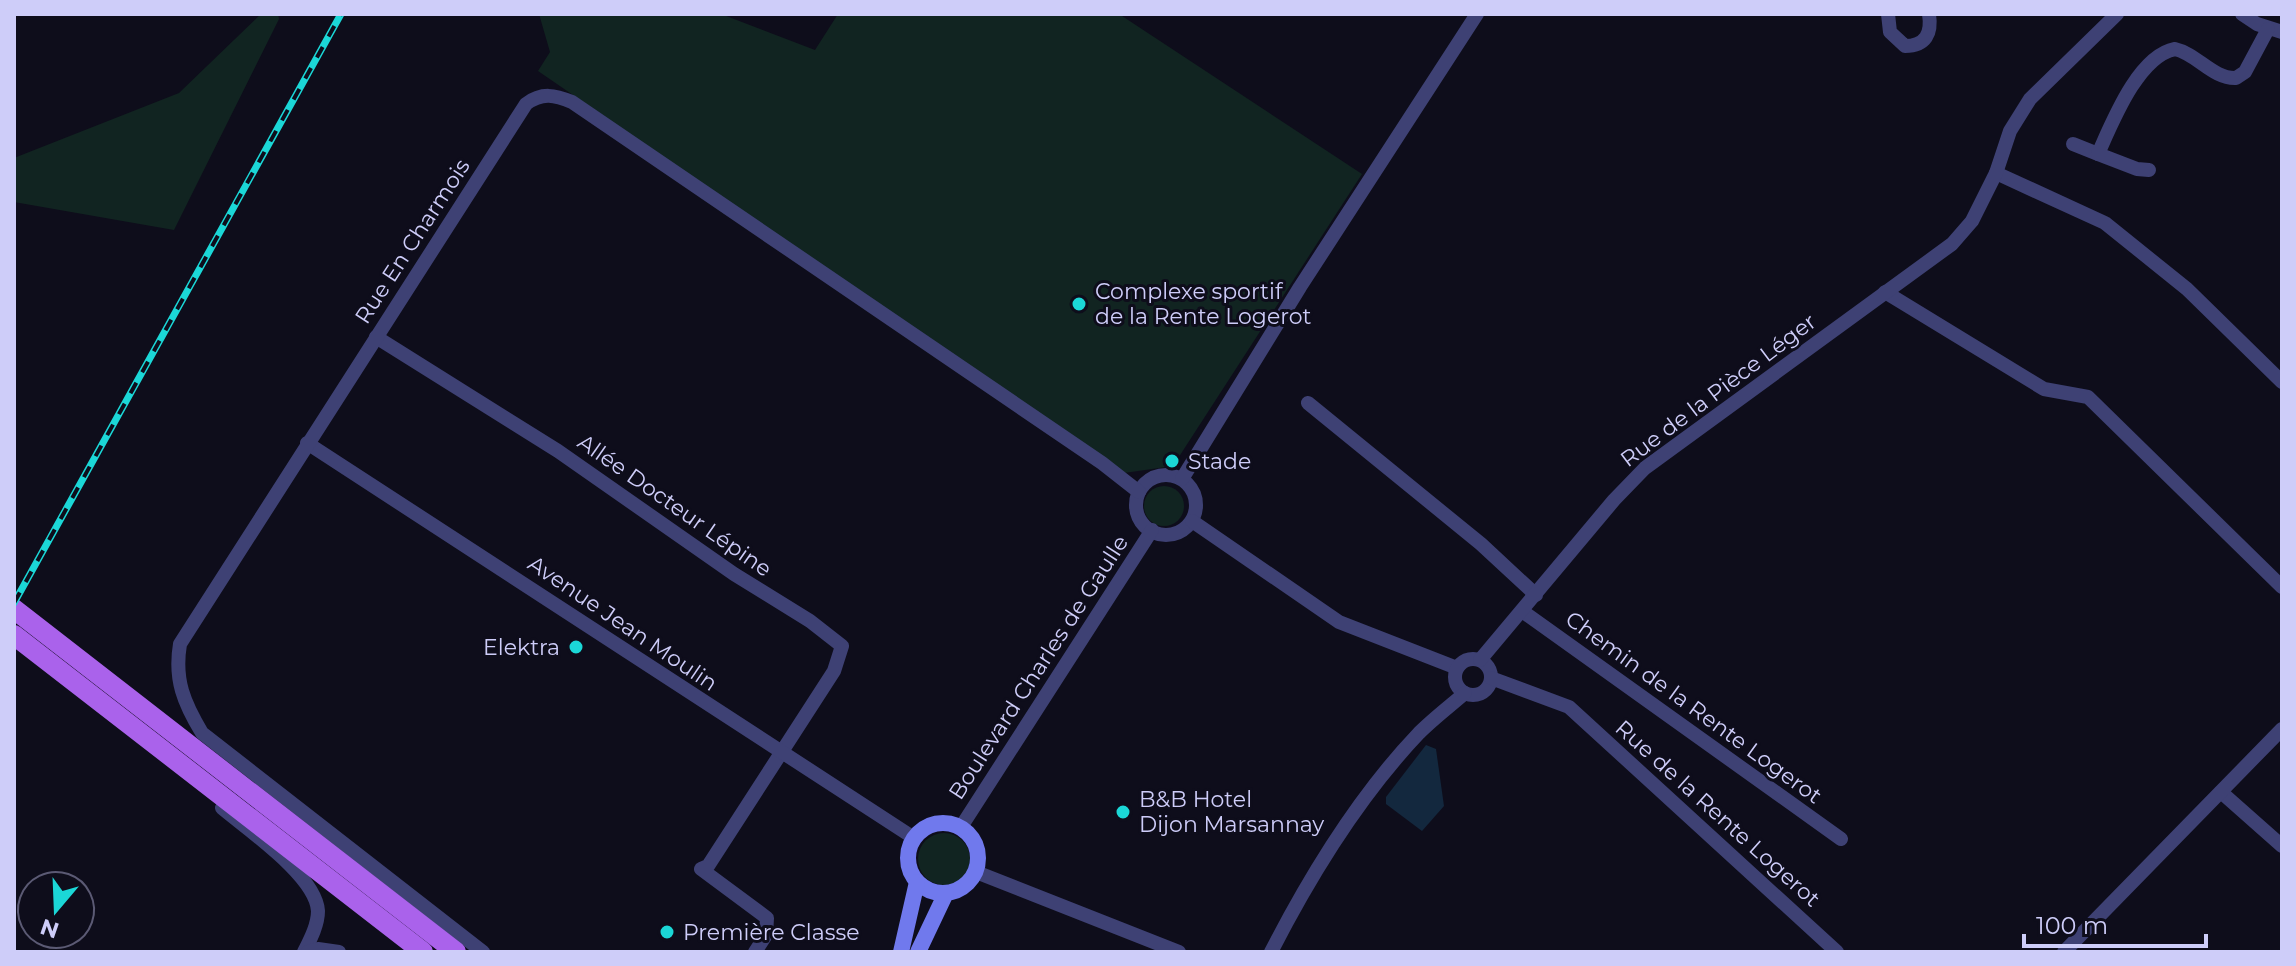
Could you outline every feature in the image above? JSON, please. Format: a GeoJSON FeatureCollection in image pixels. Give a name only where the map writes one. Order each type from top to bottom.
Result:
{"type":"FeatureCollection","features":[{"type":"Feature","properties":{"kind":"main road"},"geometry":{"type":"LineString","coordinates":[[14,609],[24,634],[168,754],[423,952]]}},
{"type":"Feature","properties":{"kind":"main road"},"geometry":{"type":"LineString","coordinates":[[24,634],[456,952]]}},
{"type":"Feature","properties":{"kind":"street"},"geometry":{"type":"LineString","coordinates":[[1182,479],[1300,287],[1477,14]]}},
{"type":"Feature","properties":{"kind":"street"},"geometry":{"type":"LineString","coordinates":[[1888,14],[1890,32],[1905,46],[1914,46],[1927,38],[1931,26],[1929,14]]}},
{"type":"Feature","properties":{"kind":"street","name":"Rue de la Pièce Léger"},"geometry":{"type":"LineString","coordinates":[[1480,660],[1614,500],[1645,468],[1952,244],[1972,221],[1996,173],[2000,156],[2030,99],[2117,14]]}},
{"type":"Feature","properties":{"kind":"street"},"geometry":{"type":"LineString","coordinates":[[2098,154],[2122,102],[2157,56],[2166,50],[2183,51],[2222,76],[2236,78],[2245,72],[2275,31],[2242,14]]}},
{"type":"Feature","properties":{"kind":"street","name":"Rue En Charmois"},"geometry":{"type":"LineString","coordinates":[[483,952],[275,786],[202,733],[182,699],[177,664],[180,644],[526,104],[534,98],[557,95],[585,111],[1102,463],[1139,492]]}},
{"type":"Feature","properties":{"kind":"street"},"geometry":{"type":"LineString","coordinates":[[2073,144],[2137,169],[2149,170]]}},
{"type":"Feature","properties":{"kind":"street"},"geometry":{"type":"LineString","coordinates":[[1996,173],[2105,223],[2187,289],[2282,382]]}},
{"type":"Feature","properties":{"kind":"street"},"geometry":{"type":"LineString","coordinates":[[1885,292],[2044,389],[2088,397],[2282,587]]}},
{"type":"Feature","properties":{"kind":"street","name":"Allée Docteur Lépine"},"geometry":{"type":"LineString","coordinates":[[376,337],[558,451],[734,574],[810,621],[842,646],[834,671],[782,755]]}},
{"type":"Feature","properties":{"kind":"street"},"geometry":{"type":"LineString","coordinates":[[1308,403],[1481,544],[1536,595]]}},
{"type":"Feature","properties":{"kind":"street","name":"Avenue Jean Moulin"},"geometry":{"type":"LineString","coordinates":[[307,443],[782,755],[914,838]]}},
{"type":"Feature","properties":{"kind":"street"},"geometry":{"type":"LineString","coordinates":[[1157,476],[1182,479],[1194,495],[1196,504],[1192,521],[1177,533],[1152,530],[1137,511],[1139,492],[1157,476]]}},
{"type":"Feature","properties":{"kind":"street"},"geometry":{"type":"LineString","coordinates":[[1192,521],[1339,622],[1457,668]]}},
{"type":"Feature","properties":{"kind":"street","name":"Boulevard Charles de Gaulle"},"geometry":{"type":"LineString","coordinates":[[961,827],[1152,530]]}},
{"type":"Feature","properties":{"kind":"street","name":"Chemin de la Rente Logerot"},"geometry":{"type":"LineString","coordinates":[[1522,611],[1841,839]]}},
{"type":"Feature","properties":{"kind":"street"},"geometry":{"type":"LineString","coordinates":[[1271,952],[1312,875],[1368,793],[1422,730],[1465,693],[1482,692],[1491,678],[1488,668],[1480,660],[1465,660],[1457,668],[1457,685],[1465,693]]}},
{"type":"Feature","properties":{"kind":"street","name":"Rue de la Rente Logerot"},"geometry":{"type":"LineString","coordinates":[[1491,678],[1569,707],[1837,952]]}},
{"type":"Feature","properties":{"kind":"street"},"geometry":{"type":"LineString","coordinates":[[2064,952],[2282,729]]}},
{"type":"Feature","properties":{"kind":"street"},"geometry":{"type":"LineString","coordinates":[[168,754],[211,798],[307,883],[318,913],[306,952],[329,949],[339,952]]}},
{"type":"Feature","properties":{"kind":"street"},"geometry":{"type":"LineString","coordinates":[[755,952],[766,935],[767,918],[701,869],[708,866],[782,755]]}},
{"type":"Feature","properties":{"kind":"street"},"geometry":{"type":"LineString","coordinates":[[2221,792],[2282,846]]}},
{"type":"Feature","properties":{"kind":"street"},"geometry":{"type":"LineString","coordinates":[[943,823],[961,827],[973,839],[979,855],[976,872],[964,887],[946,893],[930,891],[917,882],[910,869],[908,853],[914,838],[926,827],[943,823]]}},
{"type":"Feature","properties":{"kind":"street"},"geometry":{"type":"LineString","coordinates":[[976,872],[1179,952]]}},
{"type":"Feature","properties":{"kind":"street"},"geometry":{"type":"LineString","coordinates":[[901,952],[917,882]]}},
{"type":"Feature","properties":{"kind":"street"},"geometry":{"type":"LineString","coordinates":[[918,952],[946,893]]}},
{"type":"Feature","properties":{"kind":"green space"},"geometry":{"type":"Polygon","coordinates":[[[261,14],[278,14],[279,19],[174,230],[14,202],[14,158],[179,93],[261,14]]]}},
{"type":"Feature","properties":{"kind":"green space","name":"Complexe sportif de la Rente Logerot"},"geometry":{"type":"Polygon","coordinates":[[[539,14],[721,14],[815,50],[838,14],[1119,14],[1362,174],[1173,466],[1124,473],[538,71],[550,52],[539,14]]]}},
{"type":"Feature","properties":{"kind":"green space"},"geometry":{"type":"Polygon","coordinates":[[[1164,486],[1178,492],[1184,506],[1178,520],[1164,526],[1150,520],[1144,506],[1150,492],[1164,486]]]}},
{"type":"Feature","properties":{"kind":"green space"},"geometry":{"type":"Polygon","coordinates":[[[944,833],[962,841],[970,859],[962,877],[944,885],[926,877],[918,859],[926,841],[944,833]]]}},
{"type":"Feature","properties":{"kind":"water"},"geometry":{"type":"Polygon","coordinates":[[[1426,745],[1436,749],[1444,806],[1422,831],[1386,804],[1386,797],[1426,745]]]}},
{"type":"Feature","properties":{"kind":"railway"},"geometry":{"type":"LineString","coordinates":[[14,603],[341,14]]}},
{"type":"Feature","properties":{"kind":"place","name":"Complexe sportif de la Rente Logerot"},"geometry":{"type":"Point","coordinates":[1079,304]}},
{"type":"Feature","properties":{"kind":"place","name":"Stade"},"geometry":{"type":"Point","coordinates":[1172,461]}},
{"type":"Feature","properties":{"kind":"place","name":"Elektra"},"geometry":{"type":"Point","coordinates":[576,647]}},
{"type":"Feature","properties":{"kind":"place","name":"B&B Hotel Dijon Marsannay"},"geometry":{"type":"Point","coordinates":[1123,812]}},
{"type":"Feature","properties":{"kind":"place","name":"Première Classe"},"geometry":{"type":"Point","coordinates":[667,932]}}]}
